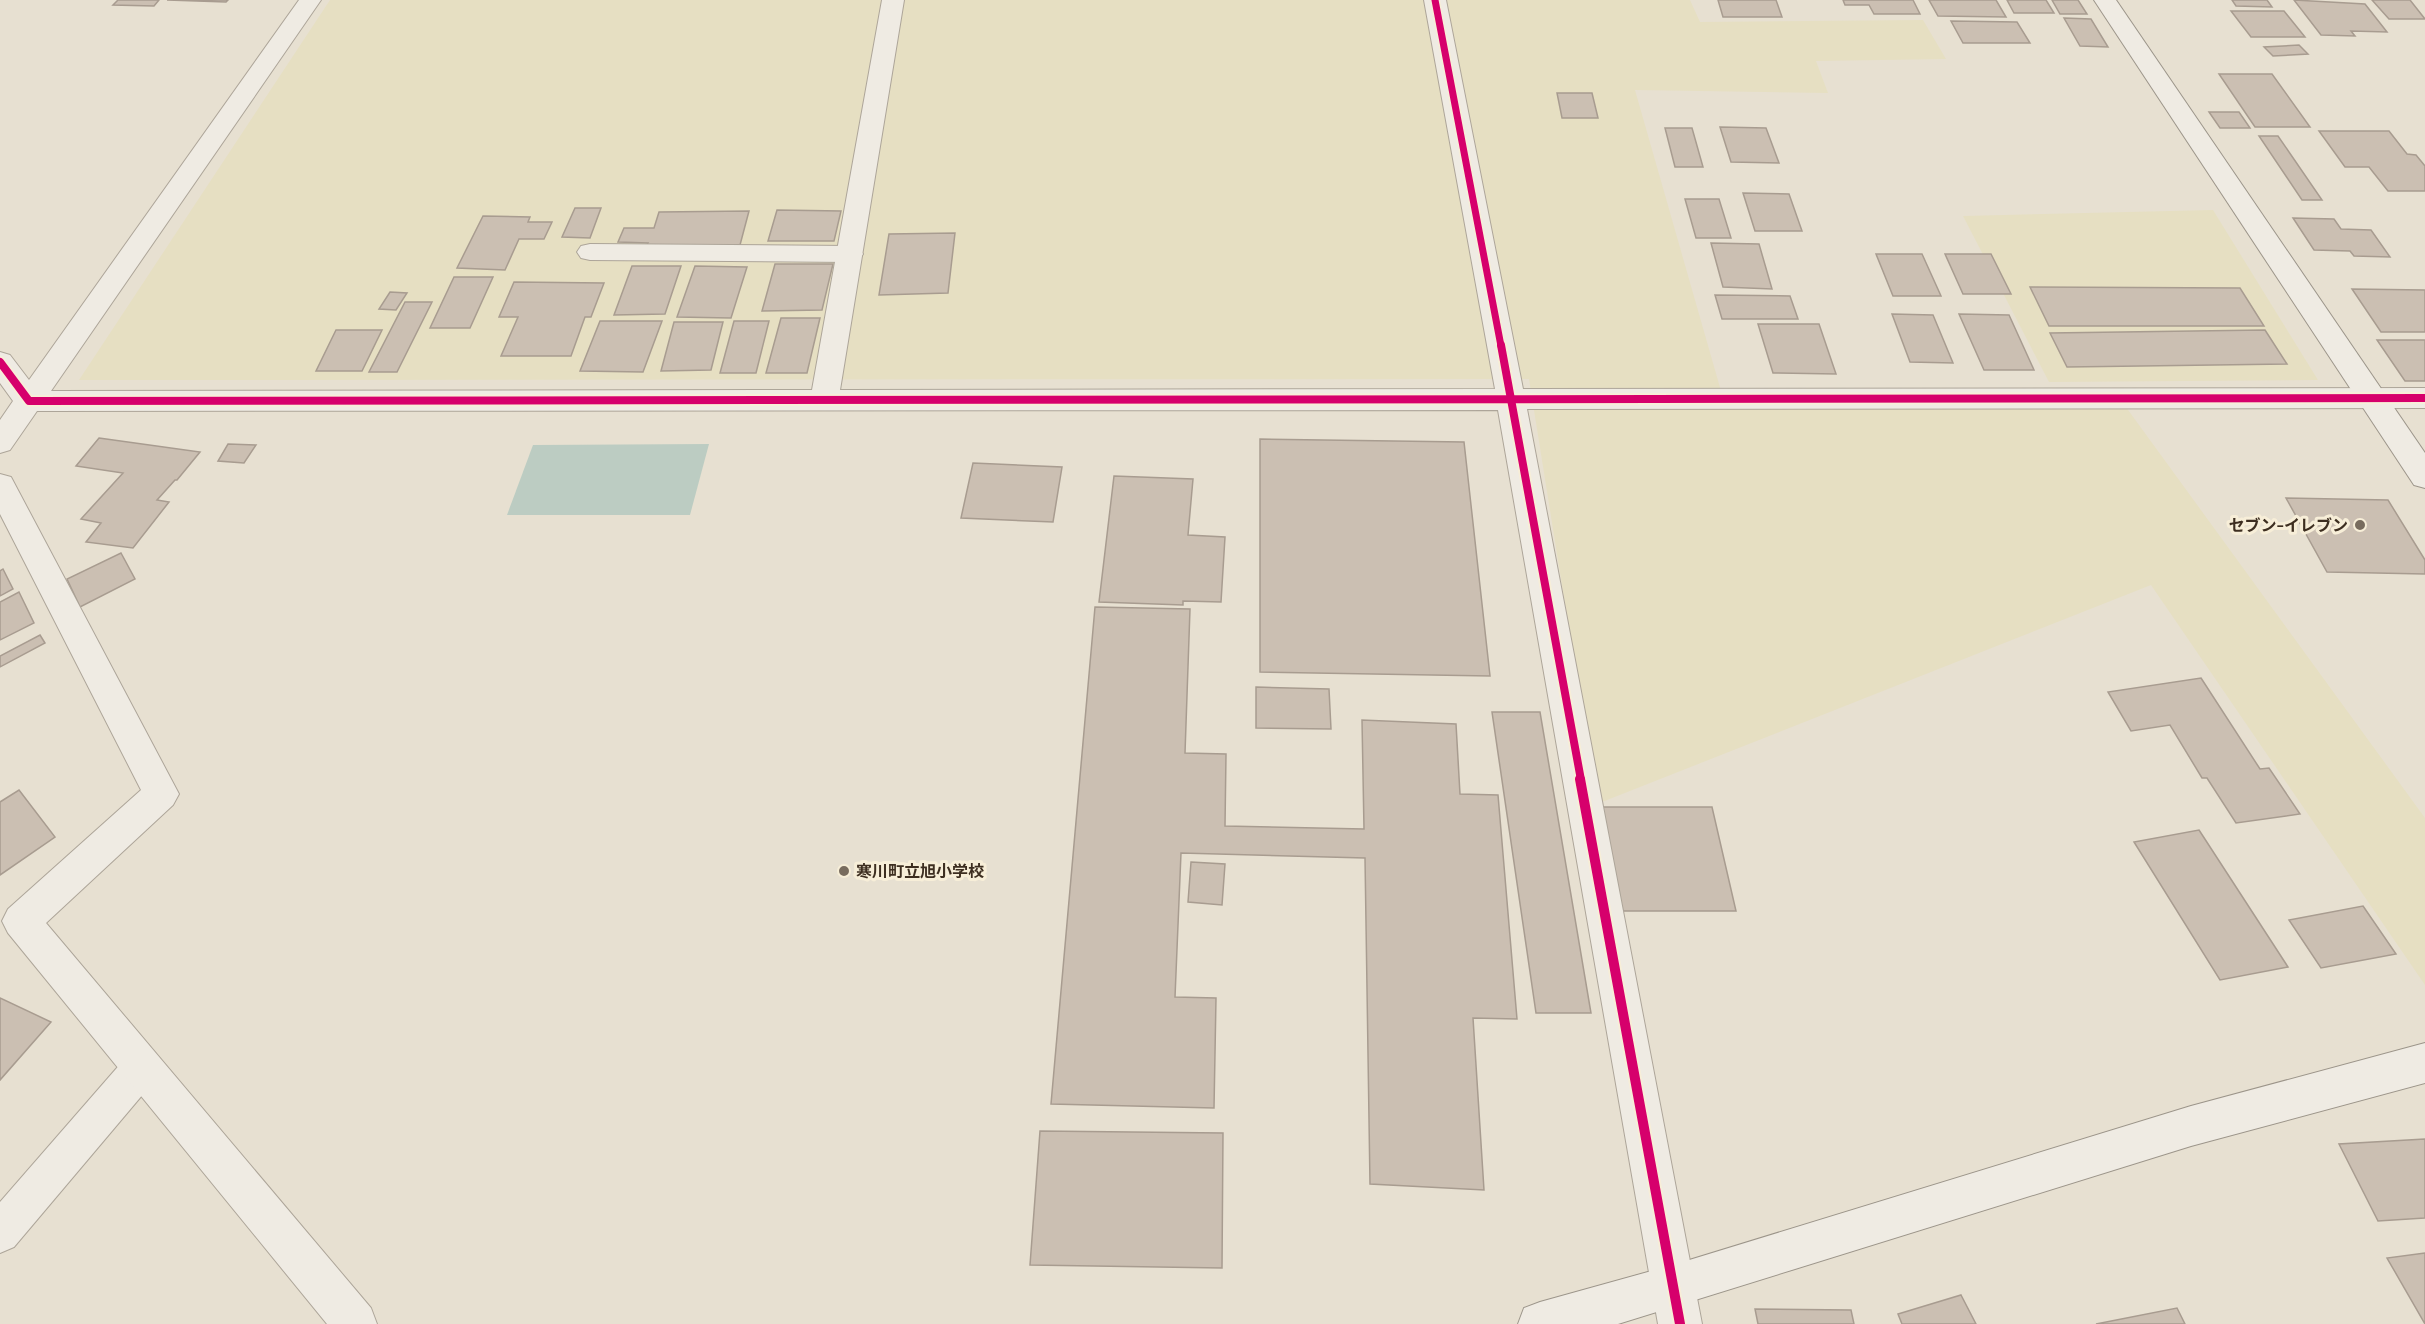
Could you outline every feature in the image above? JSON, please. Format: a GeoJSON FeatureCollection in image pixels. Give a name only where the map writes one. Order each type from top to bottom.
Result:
{"type":"FeatureCollection","features":[{"type":"Feature","properties":{"kind":"street"},"geometry":{"type":"LineString","coordinates":[[0,442],[310,0]]}},
{"type":"Feature","properties":{"kind":"street"},"geometry":{"type":"LineString","coordinates":[[824,401],[893,0]]}},
{"type":"Feature","properties":{"kind":"street"},"geometry":{"type":"LineString","coordinates":[[1435,0],[1511,399],[1676,1306]]}},
{"type":"Feature","properties":{"kind":"street"},"geometry":{"type":"LineString","coordinates":[[2105,0],[2425,477]]}},
{"type":"Feature","properties":{"kind":"street"},"geometry":{"type":"LineString","coordinates":[[0,362],[29,401]]}},
{"type":"Feature","properties":{"kind":"street"},"geometry":{"type":"LineString","coordinates":[[29,401],[2425,398]]}},
{"type":"Feature","properties":{"kind":"street"},"geometry":{"type":"LineString","coordinates":[[0,485],[161,794],[21,921],[355,1324]]}},
{"type":"Feature","properties":{"kind":"street"},"geometry":{"type":"LineString","coordinates":[[1540,1324],[1676,1306],[2191,1126],[2425,1063]]}},
{"type":"Feature","properties":{"kind":"lane"},"geometry":{"type":"LineString","coordinates":[[590,252],[850,254]]}},
{"type":"Feature","properties":{"kind":"lane"},"geometry":{"type":"LineString","coordinates":[[0,1233],[142,1067]]}},
{"type":"Feature","properties":{"kind":"shaded area"},"geometry":{"type":"Polygon","coordinates":[[[330,0],[1690,0],[1700,22],[1923,20],[1946,59],[1816,61],[1828,93],[1635,90],[1725,405],[2123,403],[2425,818],[2425,985],[2151,585],[1597,804],[1529,379],[79,380],[330,0]]]}},
{"type":"Feature","properties":{"kind":"shaded area"},"geometry":{"type":"Polygon","coordinates":[[[2213,210],[2318,380],[2049,382],[1963,216],[2213,210]]]}},
{"type":"Feature","properties":{"kind":"shaded area"},"geometry":{"type":"Polygon","coordinates":[[[709,444],[690,515],[507,515],[533,445],[709,444]]]}},
{"type":"Feature","properties":{"kind":"building"},"geometry":{"type":"Polygon","coordinates":[[[118,0],[159,0],[154,6],[113,5],[118,0]]]}},
{"type":"Feature","properties":{"kind":"building"},"geometry":{"type":"Polygon","coordinates":[[[167,0],[228,0],[226,2],[167,0]]]}},
{"type":"Feature","properties":{"kind":"building"},"geometry":{"type":"Polygon","coordinates":[[[1718,0],[1776,0],[1782,17],[1723,17],[1718,0]]]}},
{"type":"Feature","properties":{"kind":"building"},"geometry":{"type":"Polygon","coordinates":[[[1843,0],[1913,0],[1920,14],[1874,14],[1869,5],[1845,5],[1843,0]]]}},
{"type":"Feature","properties":{"kind":"building"},"geometry":{"type":"Polygon","coordinates":[[[1929,0],[1996,0],[2006,17],[1938,16],[1929,0]]]}},
{"type":"Feature","properties":{"kind":"building"},"geometry":{"type":"Polygon","coordinates":[[[2007,0],[2046,0],[2054,13],[2014,13],[2007,0]]]}},
{"type":"Feature","properties":{"kind":"building"},"geometry":{"type":"Polygon","coordinates":[[[2052,0],[2078,0],[2087,14],[2060,14],[2052,0]]]}},
{"type":"Feature","properties":{"kind":"building"},"geometry":{"type":"Polygon","coordinates":[[[2232,0],[2267,0],[2272,7],[2236,6],[2232,0]]]}},
{"type":"Feature","properties":{"kind":"building"},"geometry":{"type":"Polygon","coordinates":[[[2294,0],[2365,4],[2387,32],[2351,31],[2355,36],[2321,35],[2294,0]]]}},
{"type":"Feature","properties":{"kind":"building"},"geometry":{"type":"Polygon","coordinates":[[[2372,0],[2410,0],[2425,19],[2389,19],[2372,0]]]}},
{"type":"Feature","properties":{"kind":"building"},"geometry":{"type":"Polygon","coordinates":[[[2231,11],[2284,11],[2305,37],[2251,37],[2231,11]]]}},
{"type":"Feature","properties":{"kind":"building"},"geometry":{"type":"Polygon","coordinates":[[[2064,18],[2091,19],[2108,47],[2080,46],[2064,18]]]}},
{"type":"Feature","properties":{"kind":"building"},"geometry":{"type":"Polygon","coordinates":[[[1951,21],[2017,22],[2030,43],[1963,43],[1951,21]]]}},
{"type":"Feature","properties":{"kind":"building"},"geometry":{"type":"Polygon","coordinates":[[[2299,45],[2308,54],[2273,56],[2264,47],[2299,45]]]}},
{"type":"Feature","properties":{"kind":"building"},"geometry":{"type":"Polygon","coordinates":[[[2219,74],[2272,74],[2310,127],[2255,127],[2219,74]]]}},
{"type":"Feature","properties":{"kind":"building"},"geometry":{"type":"Polygon","coordinates":[[[1557,93],[1592,93],[1598,118],[1562,118],[1557,93]]]}},
{"type":"Feature","properties":{"kind":"building"},"geometry":{"type":"Polygon","coordinates":[[[2209,112],[2239,112],[2250,128],[2220,128],[2209,112]]]}},
{"type":"Feature","properties":{"kind":"building"},"geometry":{"type":"Polygon","coordinates":[[[1720,127],[1766,128],[1779,163],[1731,162],[1720,127]]]}},
{"type":"Feature","properties":{"kind":"building"},"geometry":{"type":"Polygon","coordinates":[[[1665,128],[1692,128],[1703,167],[1675,167],[1665,128]]]}},
{"type":"Feature","properties":{"kind":"building"},"geometry":{"type":"Polygon","coordinates":[[[2319,131],[2389,131],[2407,154],[2416,155],[2425,166],[2425,191],[2388,191],[2369,167],[2345,167],[2319,131]]]}},
{"type":"Feature","properties":{"kind":"building"},"geometry":{"type":"Polygon","coordinates":[[[2259,136],[2278,136],[2322,200],[2302,200],[2259,136]]]}},
{"type":"Feature","properties":{"kind":"building"},"geometry":{"type":"Polygon","coordinates":[[[1743,193],[1789,194],[1802,231],[1755,231],[1743,193]]]}},
{"type":"Feature","properties":{"kind":"building"},"geometry":{"type":"Polygon","coordinates":[[[1685,199],[1719,199],[1731,238],[1696,238],[1685,199]]]}},
{"type":"Feature","properties":{"kind":"building"},"geometry":{"type":"Polygon","coordinates":[[[575,208],[601,208],[590,238],[562,237],[575,208]]]}},
{"type":"Feature","properties":{"kind":"building"},"geometry":{"type":"Polygon","coordinates":[[[777,210],[841,211],[834,241],[768,241],[777,210]]]}},
{"type":"Feature","properties":{"kind":"building"},"geometry":{"type":"Polygon","coordinates":[[[749,211],[740,245],[647,245],[648,243],[618,242],[624,228],[654,228],[659,212],[749,211]]]}},
{"type":"Feature","properties":{"kind":"building"},"geometry":{"type":"Polygon","coordinates":[[[483,216],[530,217],[528,222],[552,222],[544,239],[519,239],[505,270],[457,268],[483,216]]]}},
{"type":"Feature","properties":{"kind":"building"},"geometry":{"type":"Polygon","coordinates":[[[2293,218],[2334,219],[2341,229],[2371,230],[2390,257],[2354,256],[2350,251],[2314,250],[2293,218]]]}},
{"type":"Feature","properties":{"kind":"building"},"geometry":{"type":"Polygon","coordinates":[[[955,233],[948,293],[879,295],[889,234],[955,233]]]}},
{"type":"Feature","properties":{"kind":"building"},"geometry":{"type":"Polygon","coordinates":[[[1711,243],[1759,244],[1772,289],[1723,287],[1711,243]]]}},
{"type":"Feature","properties":{"kind":"building"},"geometry":{"type":"Polygon","coordinates":[[[1876,254],[1922,254],[1941,296],[1893,296],[1876,254]]]}},
{"type":"Feature","properties":{"kind":"building"},"geometry":{"type":"Polygon","coordinates":[[[1945,254],[1991,254],[2011,294],[1963,294],[1945,254]]]}},
{"type":"Feature","properties":{"kind":"building"},"geometry":{"type":"Polygon","coordinates":[[[775,264],[833,264],[822,310],[762,311],[775,264]]]}},
{"type":"Feature","properties":{"kind":"building"},"geometry":{"type":"Polygon","coordinates":[[[632,266],[681,266],[665,314],[614,315],[632,266]]]}},
{"type":"Feature","properties":{"kind":"building"},"geometry":{"type":"Polygon","coordinates":[[[695,266],[747,267],[731,318],[677,317],[695,266]]]}},
{"type":"Feature","properties":{"kind":"building"},"geometry":{"type":"Polygon","coordinates":[[[454,277],[493,277],[470,328],[430,328],[454,277]]]}},
{"type":"Feature","properties":{"kind":"building"},"geometry":{"type":"Polygon","coordinates":[[[514,282],[604,283],[591,317],[585,317],[571,356],[501,356],[518,317],[499,317],[514,282]]]}},
{"type":"Feature","properties":{"kind":"building"},"geometry":{"type":"Polygon","coordinates":[[[2030,287],[2240,288],[2264,326],[2049,326],[2030,287]]]}},
{"type":"Feature","properties":{"kind":"building"},"geometry":{"type":"Polygon","coordinates":[[[2352,289],[2425,290],[2425,332],[2381,332],[2352,289]]]}},
{"type":"Feature","properties":{"kind":"building"},"geometry":{"type":"Polygon","coordinates":[[[390,292],[407,293],[396,310],[379,309],[390,292]]]}},
{"type":"Feature","properties":{"kind":"building"},"geometry":{"type":"Polygon","coordinates":[[[1715,295],[1790,296],[1798,319],[1722,319],[1715,295]]]}},
{"type":"Feature","properties":{"kind":"building"},"geometry":{"type":"Polygon","coordinates":[[[405,302],[432,302],[397,372],[369,372],[405,302]]]}},
{"type":"Feature","properties":{"kind":"building"},"geometry":{"type":"Polygon","coordinates":[[[1892,314],[1933,315],[1953,363],[1910,362],[1892,314]]]}},
{"type":"Feature","properties":{"kind":"building"},"geometry":{"type":"Polygon","coordinates":[[[1959,314],[2009,315],[2034,370],[1984,370],[1959,314]]]}},
{"type":"Feature","properties":{"kind":"building"},"geometry":{"type":"Polygon","coordinates":[[[781,318],[820,318],[807,373],[766,373],[781,318]]]}},
{"type":"Feature","properties":{"kind":"building"},"geometry":{"type":"Polygon","coordinates":[[[600,321],[662,321],[643,372],[580,371],[600,321]]]}},
{"type":"Feature","properties":{"kind":"building"},"geometry":{"type":"Polygon","coordinates":[[[734,321],[769,321],[756,373],[720,373],[734,321]]]}},
{"type":"Feature","properties":{"kind":"building"},"geometry":{"type":"Polygon","coordinates":[[[674,322],[723,322],[711,370],[661,371],[674,322]]]}},
{"type":"Feature","properties":{"kind":"building"},"geometry":{"type":"Polygon","coordinates":[[[1758,324],[1819,324],[1836,374],[1773,373],[1758,324]]]}},
{"type":"Feature","properties":{"kind":"building"},"geometry":{"type":"Polygon","coordinates":[[[336,330],[382,330],[362,371],[316,371],[336,330]]]}},
{"type":"Feature","properties":{"kind":"building"},"geometry":{"type":"Polygon","coordinates":[[[2265,330],[2287,364],[2067,367],[2050,333],[2265,330]]]}},
{"type":"Feature","properties":{"kind":"building"},"geometry":{"type":"Polygon","coordinates":[[[2377,340],[2425,340],[2425,381],[2405,381],[2377,340]]]}},
{"type":"Feature","properties":{"kind":"building"},"geometry":{"type":"Polygon","coordinates":[[[99,438],[200,452],[157,500],[169,502],[133,548],[86,542],[101,523],[81,519],[123,473],[76,466],[99,438]]]}},
{"type":"Feature","properties":{"kind":"building"},"geometry":{"type":"Polygon","coordinates":[[[1260,439],[1464,442],[1490,676],[1260,672],[1260,439]]]}},
{"type":"Feature","properties":{"kind":"building"},"geometry":{"type":"Polygon","coordinates":[[[228,444],[256,445],[244,463],[218,461],[228,444]]]}},
{"type":"Feature","properties":{"kind":"building"},"geometry":{"type":"Polygon","coordinates":[[[973,463],[1062,467],[1053,522],[961,518],[973,463]]]}},
{"type":"Feature","properties":{"kind":"building"},"geometry":{"type":"Polygon","coordinates":[[[1114,476],[1193,479],[1188,535],[1225,537],[1221,602],[1183,601],[1183,605],[1099,602],[1114,476]]]}},
{"type":"Feature","properties":{"kind":"building"},"geometry":{"type":"Polygon","coordinates":[[[2286,498],[2388,500],[2425,560],[2425,574],[2327,572],[2286,498]]]}},
{"type":"Feature","properties":{"kind":"building"},"geometry":{"type":"Polygon","coordinates":[[[121,553],[135,579],[80,607],[67,579],[121,553]]]}},
{"type":"Feature","properties":{"kind":"building"},"geometry":{"type":"Polygon","coordinates":[[[3,569],[13,589],[0,596],[0,571],[3,569]]]}},
{"type":"Feature","properties":{"kind":"building"},"geometry":{"type":"Polygon","coordinates":[[[19,592],[34,623],[0,640],[0,602],[19,592]]]}},
{"type":"Feature","properties":{"kind":"building"},"geometry":{"type":"Polygon","coordinates":[[[1095,607],[1190,609],[1185,753],[1226,754],[1225,826],[1364,829],[1362,720],[1456,724],[1460,794],[1498,795],[1517,1019],[1473,1018],[1484,1190],[1370,1184],[1365,858],[1181,853],[1175,997],[1216,998],[1214,1108],[1051,1104],[1095,607]]]}},
{"type":"Feature","properties":{"kind":"building"},"geometry":{"type":"Polygon","coordinates":[[[40,635],[45,643],[0,667],[0,656],[40,635]]]}},
{"type":"Feature","properties":{"kind":"building"},"geometry":{"type":"Polygon","coordinates":[[[2201,678],[2260,769],[2269,768],[2300,814],[2236,823],[2207,778],[2202,778],[2170,725],[2131,731],[2108,692],[2201,678]]]}},
{"type":"Feature","properties":{"kind":"building"},"geometry":{"type":"Polygon","coordinates":[[[1256,687],[1329,689],[1331,729],[1256,728],[1256,687]]]}},
{"type":"Feature","properties":{"kind":"building"},"geometry":{"type":"Polygon","coordinates":[[[1492,712],[1540,712],[1591,1013],[1536,1013],[1492,712]]]}},
{"type":"Feature","properties":{"kind":"building"},"geometry":{"type":"Polygon","coordinates":[[[19,790],[55,837],[0,875],[0,802],[19,790]]]}},
{"type":"Feature","properties":{"kind":"building"},"geometry":{"type":"Polygon","coordinates":[[[1600,807],[1712,807],[1736,911],[1620,911],[1600,807]]]}},
{"type":"Feature","properties":{"kind":"building"},"geometry":{"type":"Polygon","coordinates":[[[2199,830],[2288,967],[2220,980],[2134,842],[2199,830]]]}},
{"type":"Feature","properties":{"kind":"building"},"geometry":{"type":"Polygon","coordinates":[[[1191,862],[1225,864],[1222,905],[1188,902],[1191,862]]]}},
{"type":"Feature","properties":{"kind":"building"},"geometry":{"type":"Polygon","coordinates":[[[2363,906],[2396,954],[2321,968],[2289,920],[2363,906]]]}},
{"type":"Feature","properties":{"kind":"building"},"geometry":{"type":"Polygon","coordinates":[[[0,998],[51,1022],[0,1080],[0,998]]]}},
{"type":"Feature","properties":{"kind":"building"},"geometry":{"type":"Polygon","coordinates":[[[1040,1131],[1223,1133],[1222,1268],[1030,1265],[1040,1131]]]}},
{"type":"Feature","properties":{"kind":"building"},"geometry":{"type":"Polygon","coordinates":[[[2425,1139],[2425,1218],[2378,1221],[2339,1144],[2425,1139]]]}},
{"type":"Feature","properties":{"kind":"building"},"geometry":{"type":"Polygon","coordinates":[[[2425,1253],[2425,1324],[2387,1258],[2425,1253]]]}},
{"type":"Feature","properties":{"kind":"building"},"geometry":{"type":"Polygon","coordinates":[[[1961,1295],[1976,1324],[1902,1324],[1898,1314],[1961,1295]]]}},
{"type":"Feature","properties":{"kind":"building"},"geometry":{"type":"Polygon","coordinates":[[[2177,1308],[2185,1324],[2096,1324],[2177,1308]]]}},
{"type":"Feature","properties":{"kind":"building"},"geometry":{"type":"Polygon","coordinates":[[[1755,1309],[1851,1310],[1854,1324],[1758,1324],[1755,1309]]]}},
{"type":"Feature","properties":{"kind":"cycle path"},"geometry":{"type":"LineString","coordinates":[[1435,0],[1511,399],[1680,1324]]}},
{"type":"Feature","properties":{"kind":"cycle path"},"geometry":{"type":"LineString","coordinates":[[0,362],[29,401],[2425,398]]}},
{"type":"Feature","properties":{"kind":"place","name":"セブン-イレブン"},"geometry":{"type":"Point","coordinates":[2360,525]}},
{"type":"Feature","properties":{"kind":"place","name":"寒川町立旭小学校"},"geometry":{"type":"Point","coordinates":[844,871]}}]}
